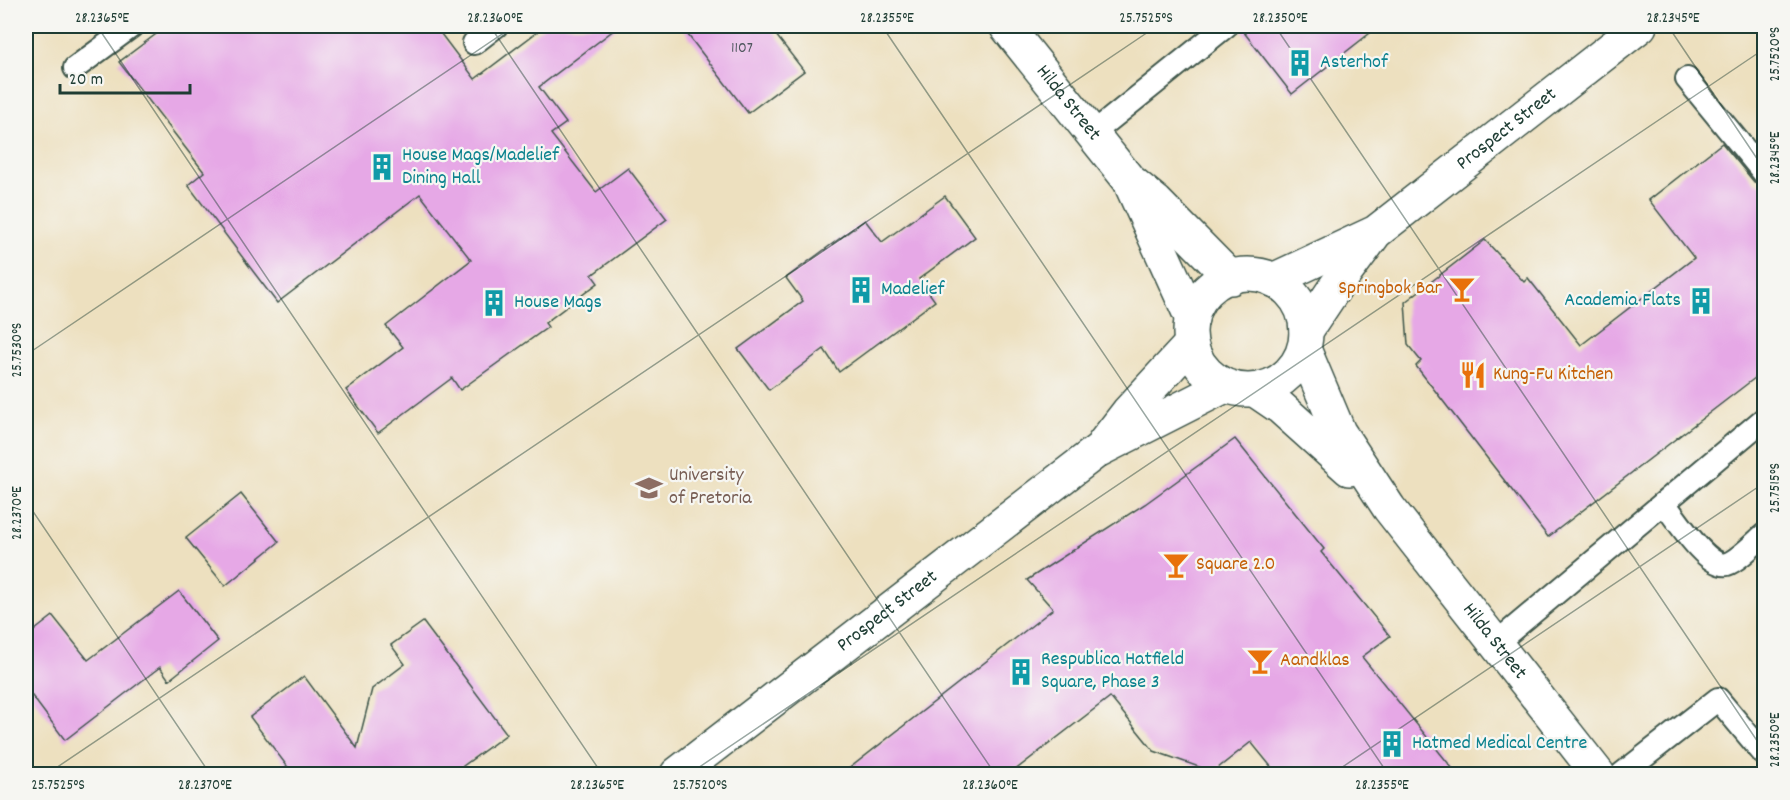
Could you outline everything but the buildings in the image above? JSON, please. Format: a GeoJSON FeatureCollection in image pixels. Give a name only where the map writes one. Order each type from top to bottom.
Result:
{"type":"FeatureCollection","features":[{"type":"Feature","properties":{"kind":"street","name":"Hilda Street"},"geometry":{"type":"LineString","coordinates":[[1006,26],[1129,180],[1156,202],[1231,278]]}},
{"type":"Feature","properties":{"kind":"street","name":"Prospect Street"},"geometry":{"type":"LineString","coordinates":[[1273,280],[1376,232],[1640,26]]}},
{"type":"Feature","properties":{"kind":"street","name":"Hilda Street"},"geometry":{"type":"LineString","coordinates":[[1129,180],[1192,332]]}},
{"type":"Feature","properties":{"kind":"street","name":"Prospect Street"},"geometry":{"type":"LineString","coordinates":[[1305,340],[1336,286],[1376,232]]}},
{"type":"Feature","properties":{"kind":"street"},"geometry":{"type":"LineString","coordinates":[[1245,275],[1273,280],[1297,301],[1303,315],[1305,340],[1297,364],[1286,377],[1271,386],[1240,388],[1203,369],[1195,357],[1192,332],[1197,306],[1217,283],[1231,278],[1245,275]]}},
{"type":"Feature","properties":{"kind":"street","name":"Prospect Street"},"geometry":{"type":"LineString","coordinates":[[1097,451],[1192,332]]}},
{"type":"Feature","properties":{"kind":"street","name":"Hilda Street"},"geometry":{"type":"LineString","coordinates":[[1305,340],[1339,432],[1389,508],[1598,774]]}},
{"type":"Feature","properties":{"kind":"street","name":"Hilda Street"},"geometry":{"type":"LineString","coordinates":[[1240,388],[1280,407],[1321,442],[1389,508]]}},
{"type":"Feature","properties":{"kind":"street","name":"Prospect Street"},"geometry":{"type":"LineString","coordinates":[[677,774],[1097,451],[1240,388]]}},
{"type":"Feature","properties":{"kind":"lane"},"geometry":{"type":"LineString","coordinates":[[75,68],[132,26]]}},
{"type":"Feature","properties":{"kind":"lane"},"geometry":{"type":"LineString","coordinates":[[474,43],[496,26]]}},
{"type":"Feature","properties":{"kind":"lane"},"geometry":{"type":"LineString","coordinates":[[1092,134],[1226,26]]}},
{"type":"Feature","properties":{"kind":"lane"},"geometry":{"type":"LineString","coordinates":[[1687,79],[1764,174]]}},
{"type":"Feature","properties":{"kind":"lane"},"geometry":{"type":"LineString","coordinates":[[1495,644],[1764,419]]}},
{"type":"Feature","properties":{"kind":"lane"},"geometry":{"type":"LineString","coordinates":[[1664,503],[1708,558],[1718,564],[1728,564],[1764,535]]}},
{"type":"Feature","properties":{"kind":"lane"},"geometry":{"type":"LineString","coordinates":[[1622,774],[1718,699],[1764,754]]}},
{"type":"Feature","properties":{"kind":"place","name":"Asterhof"},"geometry":{"type":"Point","coordinates":[1300,63]}},
{"type":"Feature","properties":{"kind":"place","name":"House Mags/Madelief Dining Hall"},"geometry":{"type":"Point","coordinates":[382,167]}},
{"type":"Feature","properties":{"kind":"place","name":"Springbok Bar"},"geometry":{"type":"Point","coordinates":[1462,289]}},
{"type":"Feature","properties":{"kind":"place","name":"Madelief"},"geometry":{"type":"Point","coordinates":[861,290]}},
{"type":"Feature","properties":{"kind":"place","name":"Academia Flats"},"geometry":{"type":"Point","coordinates":[1701,301]}},
{"type":"Feature","properties":{"kind":"place","name":"House Mags"},"geometry":{"type":"Point","coordinates":[494,303]}},
{"type":"Feature","properties":{"kind":"place","name":"Kung-Fu Kitchen"},"geometry":{"type":"Point","coordinates":[1473,375]}},
{"type":"Feature","properties":{"kind":"place","name":"University of Pretoria"},"geometry":{"type":"Point","coordinates":[649,488]}},
{"type":"Feature","properties":{"kind":"place","name":"Square 2.0"},"geometry":{"type":"Point","coordinates":[1176,565]}},
{"type":"Feature","properties":{"kind":"place","name":"Aandklas"},"geometry":{"type":"Point","coordinates":[1260,661]}},
{"type":"Feature","properties":{"kind":"place","name":"Respublica Hatfield Square, Phase 3"},"geometry":{"type":"Point","coordinates":[1021,672]}},
{"type":"Feature","properties":{"kind":"place","name":"Hatmed Medical Centre"},"geometry":{"type":"Point","coordinates":[1392,744]}}]}
